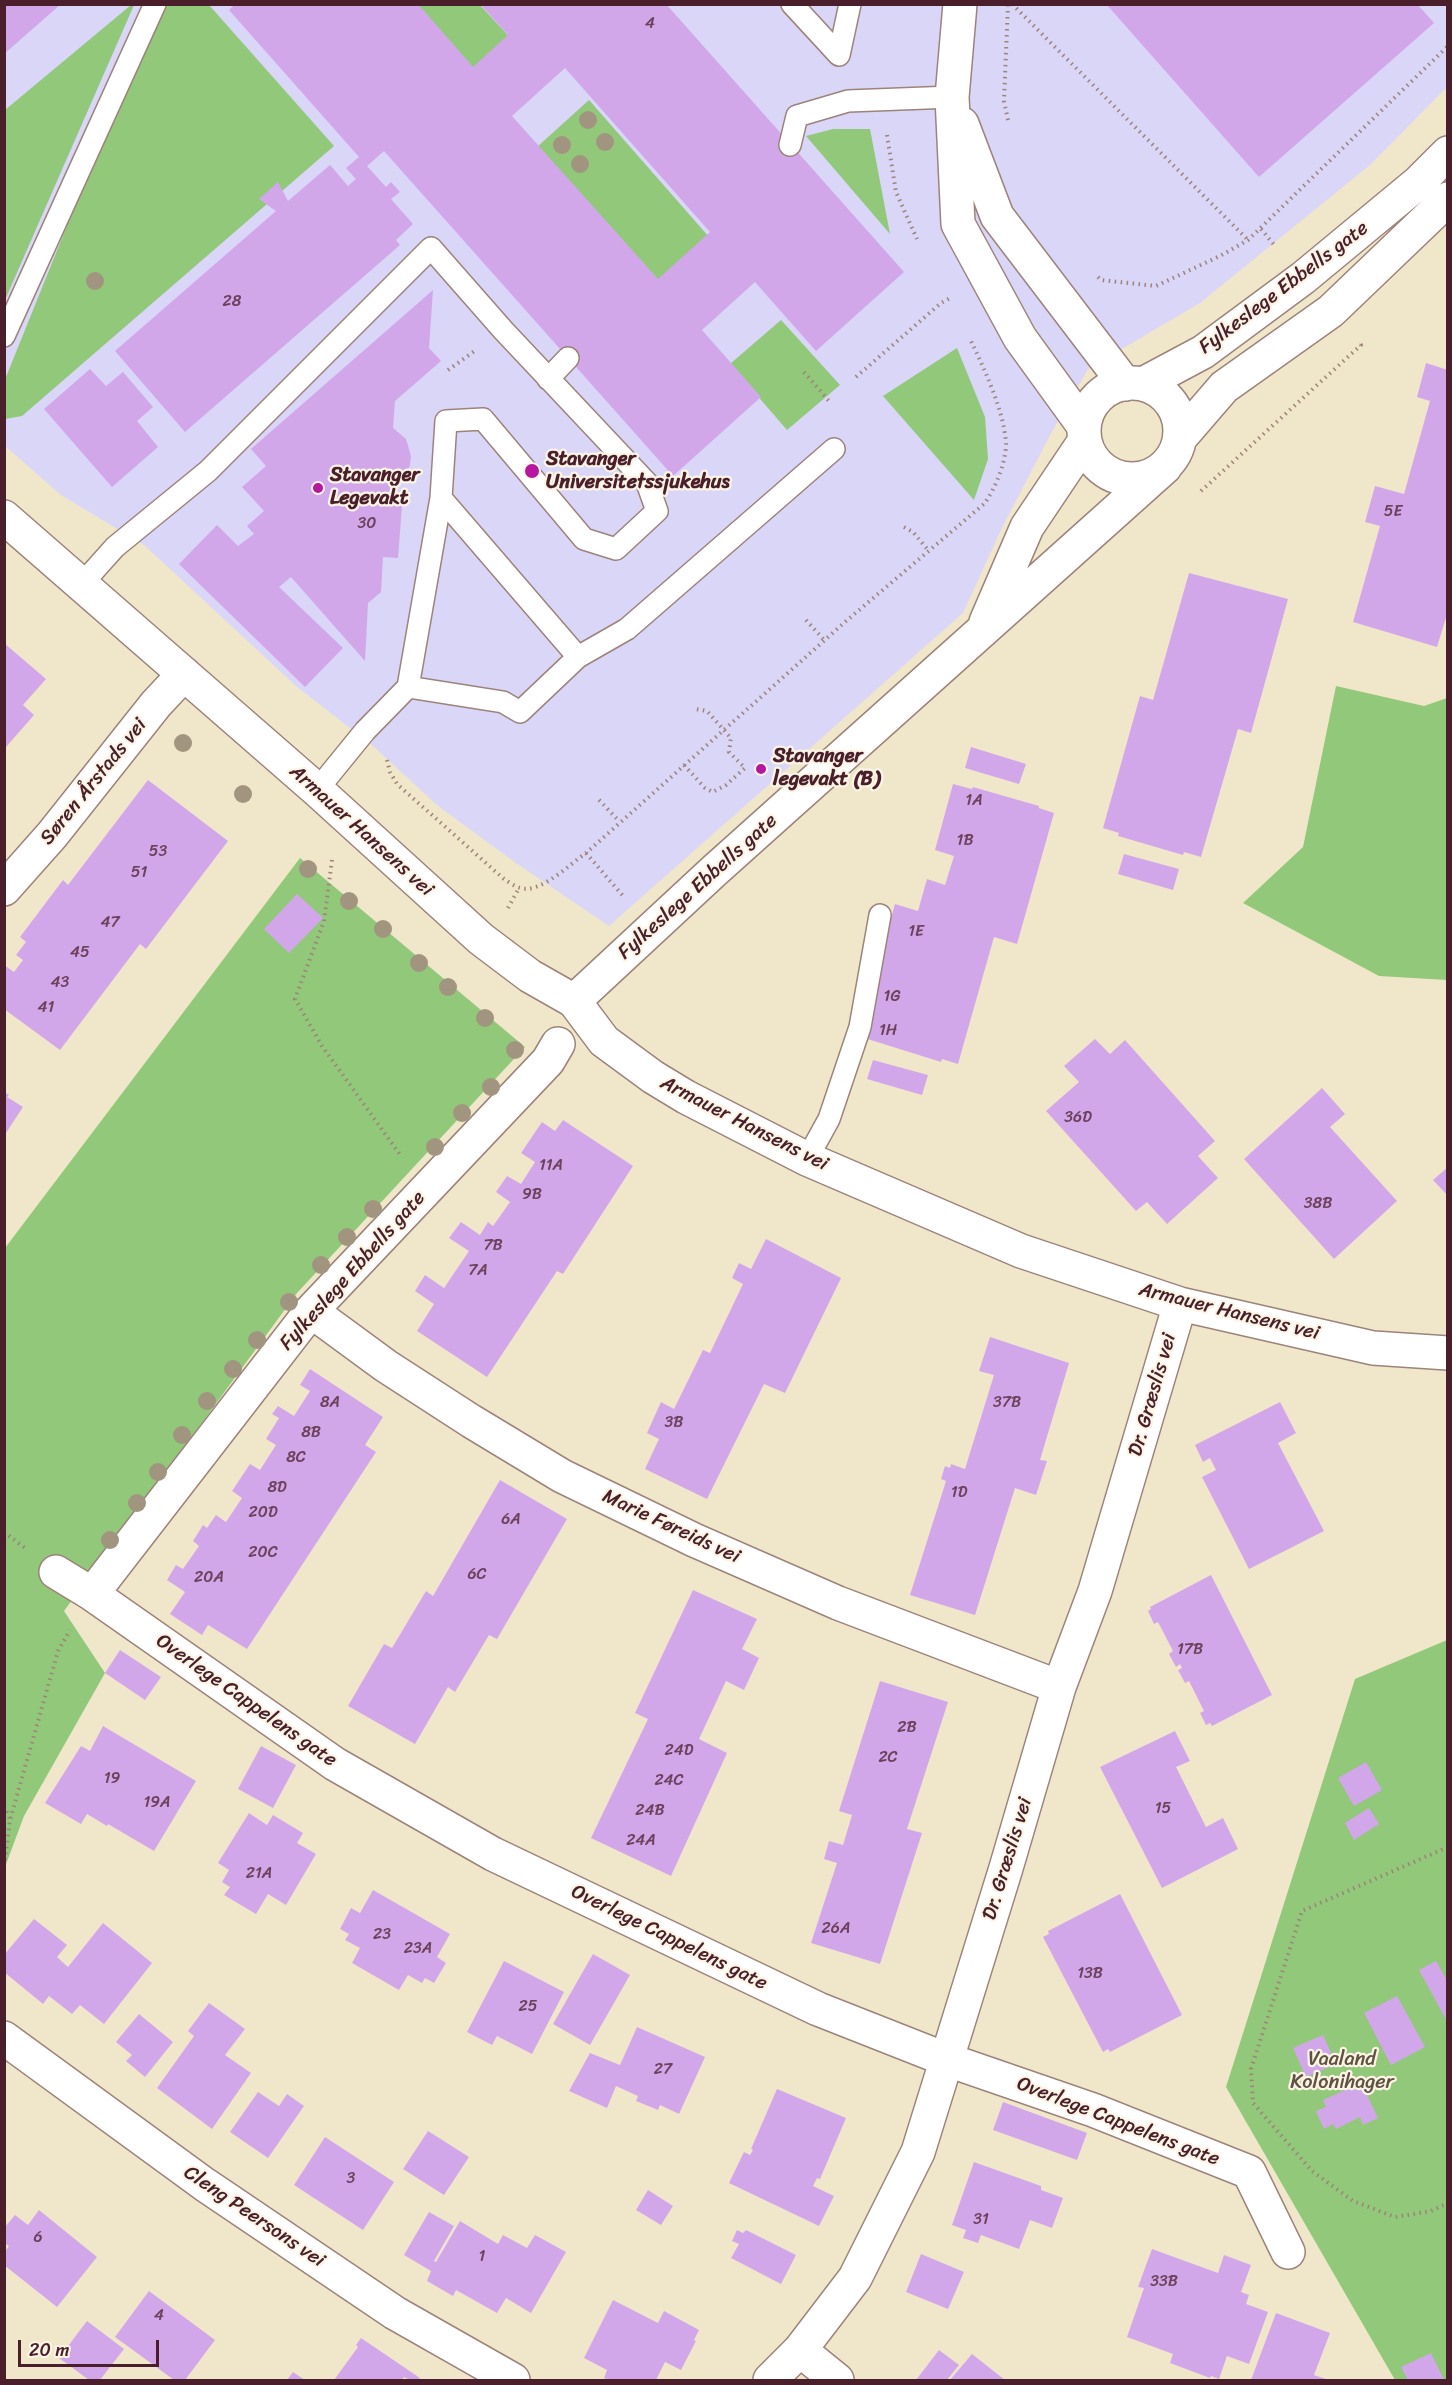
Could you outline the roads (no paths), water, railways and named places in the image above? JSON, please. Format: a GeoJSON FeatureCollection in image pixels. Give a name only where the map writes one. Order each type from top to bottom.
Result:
{"type":"FeatureCollection","features":[{"type":"Feature","properties":{"kind":"street"},"geometry":{"type":"LineString","coordinates":[[960,4],[952,97],[958,224],[1020,338],[1084,434],[1091,458],[1102,470],[1118,478],[1134,480],[1151,476],[1165,467],[1176,453],[1180,438],[1180,421],[1173,406],[1162,393],[1134,384],[1110,387],[1096,397],[1088,410],[1084,434]]}},
{"type":"Feature","properties":{"kind":"street"},"geometry":{"type":"LineString","coordinates":[[952,97],[997,216],[1134,384]]}},
{"type":"Feature","properties":{"kind":"street","name":"Fylkeslege Ebbells gate"},"geometry":{"type":"LineString","coordinates":[[1134,384],[1203,352],[1303,278],[1419,182],[1448,153]]}},
{"type":"Feature","properties":{"kind":"street","name":"Fylkeslege Ebbells gate"},"geometry":{"type":"LineString","coordinates":[[1180,438],[1224,387],[1331,311],[1446,208],[1419,182]]}},
{"type":"Feature","properties":{"kind":"street","name":"Fylkeslege Ebbells gate"},"geometry":{"type":"LineString","coordinates":[[983,628],[1027,527],[1084,434]]}},
{"type":"Feature","properties":{"kind":"street","name":"Fylkeslege Ebbells gate"},"geometry":{"type":"LineString","coordinates":[[574,1001],[651,928],[983,628],[1069,556],[1165,467]]}},
{"type":"Feature","properties":{"kind":"street","name":"Armauer Hansens vei"},"geometry":{"type":"LineString","coordinates":[[4,517],[317,790],[481,939],[530,976],[574,1001],[604,1041],[653,1077],[686,1097],[807,1159],[1021,1251],[1179,1304],[1373,1348],[1448,1353]]}},
{"type":"Feature","properties":{"kind":"street","name":"Søren Årstads vei"},"geometry":{"type":"LineString","coordinates":[[4,889],[52,835],[156,704],[184,674]]}},
{"type":"Feature","properties":{"kind":"street","name":"Fylkeslege Ebbells gate"},"geometry":{"type":"LineString","coordinates":[[92,1594],[311,1311],[548,1061],[558,1044]]}},
{"type":"Feature","properties":{"kind":"street","name":"Dr. Græslis vei"},"geometry":{"type":"LineString","coordinates":[[770,2380],[800,2350],[855,2278],[918,2152],[1059,1688],[1095,1591],[1179,1304]]}},
{"type":"Feature","properties":{"kind":"street","name":"Marie Føreids vei"},"geometry":{"type":"LineString","coordinates":[[311,1311],[386,1366],[562,1476],[694,1540],[838,1603],[1059,1688]]}},
{"type":"Feature","properties":{"kind":"street","name":"Overlege Cappelens gate"},"geometry":{"type":"LineString","coordinates":[[56,1572],[92,1594],[334,1764],[494,1854],[818,2009],[945,2059],[1093,2110],[1249,2172],[1288,2252]]}},
{"type":"Feature","properties":{"kind":"street","name":"Cleng Peersons vei"},"geometry":{"type":"LineString","coordinates":[[4,2038],[204,2184],[395,2313],[513,2380]]}},
{"type":"Feature","properties":{"kind":"street"},"geometry":{"type":"LineString","coordinates":[[800,2350],[837,2380]]}},
{"type":"Feature","properties":{"kind":"lane"},"geometry":{"type":"LineString","coordinates":[[4,336],[155,4]]}},
{"type":"Feature","properties":{"kind":"lane"},"geometry":{"type":"LineString","coordinates":[[792,4],[839,55],[850,4]]}},
{"type":"Feature","properties":{"kind":"lane"},"geometry":{"type":"LineString","coordinates":[[790,145],[797,116],[848,101],[952,97]]}},
{"type":"Feature","properties":{"kind":"lane"},"geometry":{"type":"LineString","coordinates":[[81,585],[115,547],[208,471],[431,248],[548,379],[647,483],[657,511],[616,549],[584,539],[483,419],[446,421],[441,498],[408,687],[365,731],[317,790]]}},
{"type":"Feature","properties":{"kind":"lane"},"geometry":{"type":"LineString","coordinates":[[548,379],[568,358]]}},
{"type":"Feature","properties":{"kind":"lane"},"geometry":{"type":"LineString","coordinates":[[408,687],[503,702],[520,712],[578,657],[627,629],[834,449]]}},
{"type":"Feature","properties":{"kind":"lane"},"geometry":{"type":"LineString","coordinates":[[441,498],[578,657]]}},
{"type":"Feature","properties":{"kind":"lane"},"geometry":{"type":"LineString","coordinates":[[807,1159],[829,1119],[860,1027],[880,915]]}},
{"type":"Feature","properties":{"kind":"place","name":"Stavanger Universitetssjukehus"},"geometry":{"type":"Point","coordinates":[532,471]}},
{"type":"Feature","properties":{"kind":"place","name":"Stavanger Legevakt"},"geometry":{"type":"Point","coordinates":[318,488]}},
{"type":"Feature","properties":{"kind":"place","name":"Stavanger legevakt (B)"},"geometry":{"type":"Point","coordinates":[761,769]}},
{"type":"Feature","properties":{"kind":"park label","name":"Vaaland Kolonihager"},"geometry":{"type":"Point","coordinates":[1342,2072]}}]}
